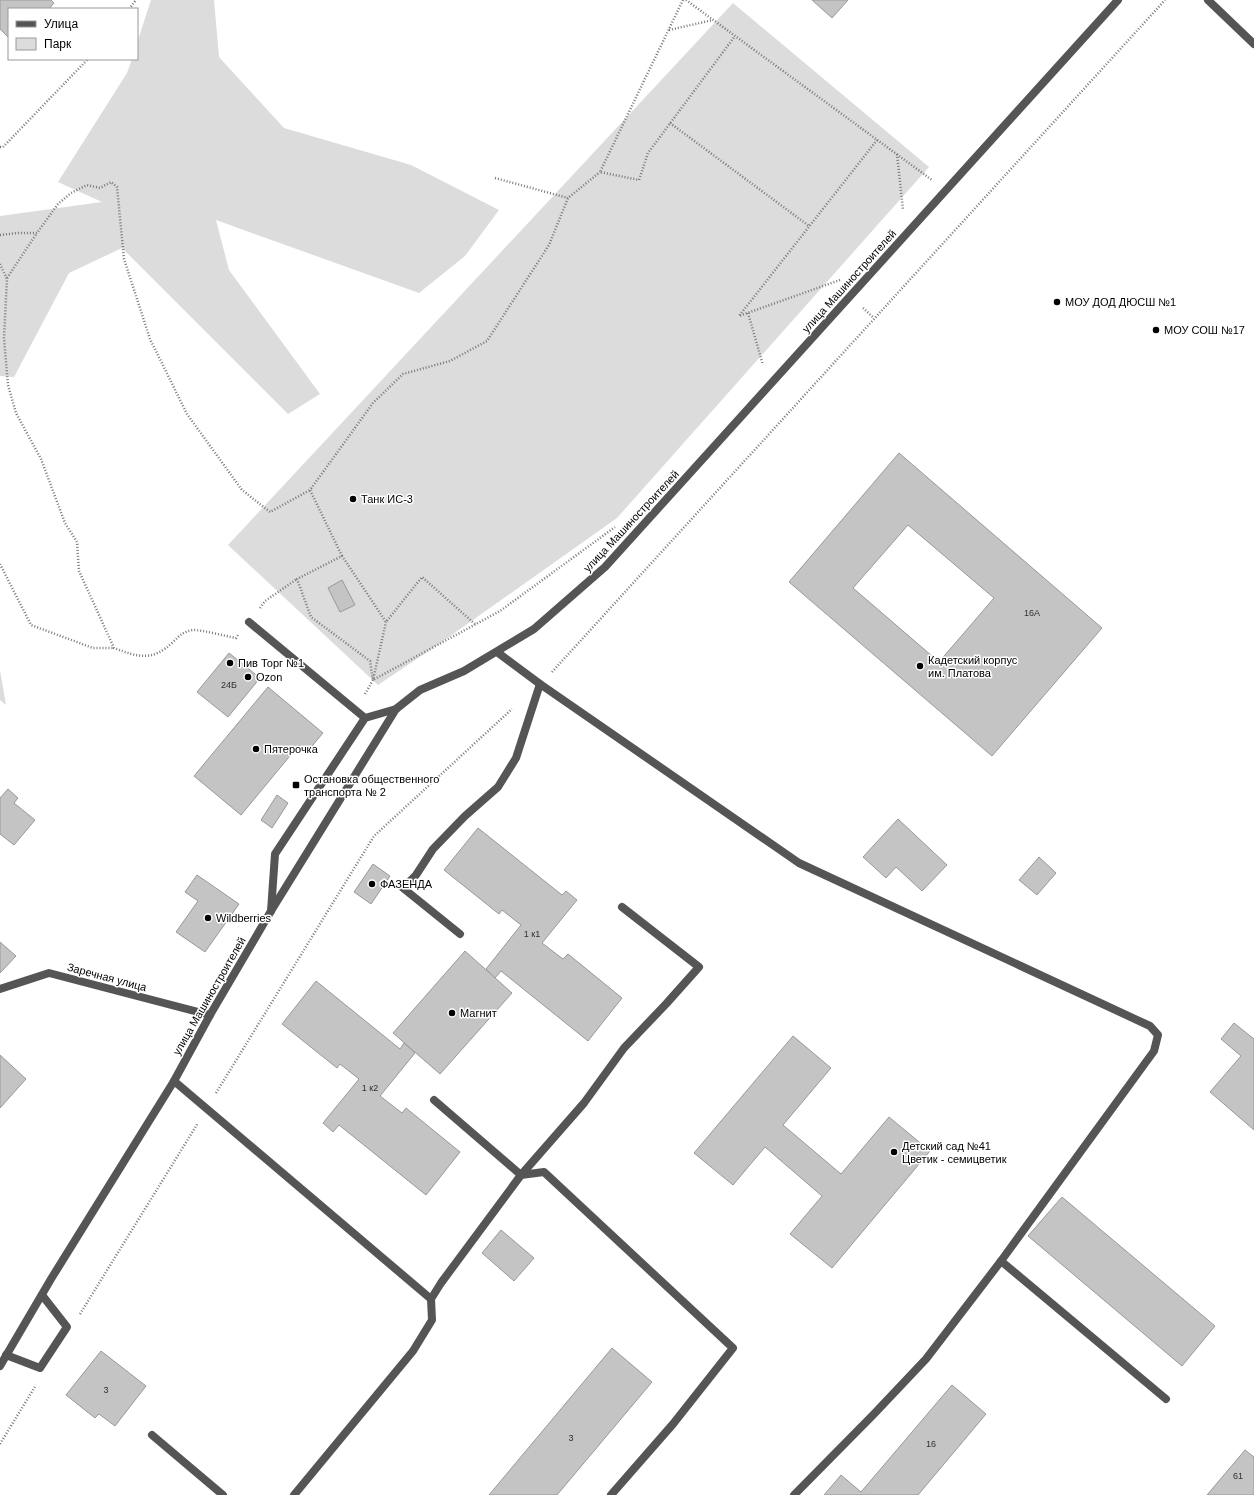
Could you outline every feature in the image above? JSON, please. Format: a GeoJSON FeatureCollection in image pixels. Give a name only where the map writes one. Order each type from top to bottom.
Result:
{"type":"FeatureCollection","features":[{"type":"Feature","properties":{"kind":"street","name":"улица Машиностроителей"},"geometry":{"type":"LineString","coordinates":[[0,1366],[174,1081],[210,1015],[271,911],[396,709],[420,690],[464,671],[534,629],[605,567],[1118,0]]}},
{"type":"Feature","properties":{"kind":"street"},"geometry":{"type":"LineString","coordinates":[[1208,0],[1254,44]]}},
{"type":"Feature","properties":{"kind":"street"},"geometry":{"type":"LineString","coordinates":[[249,622],[365,718]]}},
{"type":"Feature","properties":{"kind":"street"},"geometry":{"type":"LineString","coordinates":[[497,652],[540,684],[798,863],[1150,1026],[1158,1035],[1154,1051],[1001,1261],[926,1359],[794,1495]]}},
{"type":"Feature","properties":{"kind":"street"},"geometry":{"type":"LineString","coordinates":[[460,934],[403,888],[416,875],[433,849],[465,816],[498,786],[516,758],[540,684]]}},
{"type":"Feature","properties":{"kind":"street"},"geometry":{"type":"LineString","coordinates":[[271,911],[275,854],[365,718],[396,709]]}},
{"type":"Feature","properties":{"kind":"street"},"geometry":{"type":"LineString","coordinates":[[294,1495],[413,1351],[432,1320],[432,1299],[441,1284],[521,1175],[584,1103],[624,1048],[699,967],[622,907]]}},
{"type":"Feature","properties":{"kind":"street","name":"Заречная улица"},"geometry":{"type":"LineString","coordinates":[[0,989],[49,973],[210,1015]]}},
{"type":"Feature","properties":{"kind":"street"},"geometry":{"type":"LineString","coordinates":[[174,1081],[432,1299]]}},
{"type":"Feature","properties":{"kind":"street"},"geometry":{"type":"LineString","coordinates":[[434,1100],[521,1175],[544,1172],[733,1348],[673,1424],[611,1495]]}},
{"type":"Feature","properties":{"kind":"street"},"geometry":{"type":"LineString","coordinates":[[1001,1261],[1166,1399]]}},
{"type":"Feature","properties":{"kind":"street"},"geometry":{"type":"LineString","coordinates":[[6,1355],[40,1368],[67,1327],[42,1295]]}},
{"type":"Feature","properties":{"kind":"street"},"geometry":{"type":"LineString","coordinates":[[152,1435],[223,1495]]}},
{"type":"Feature","properties":{"kind":"path"},"geometry":{"type":"LineString","coordinates":[[130,8],[136,0]]}},
{"type":"Feature","properties":{"kind":"path"},"geometry":{"type":"LineString","coordinates":[[7,279],[58,204],[71,193],[87,185],[100,188],[111,182],[116,187],[124,259],[150,339],[187,414],[242,490],[270,512],[310,490],[373,403],[403,374],[450,361],[487,341],[549,244],[568,198],[600,172],[683,0]]}},
{"type":"Feature","properties":{"kind":"path"},"geometry":{"type":"LineString","coordinates":[[686,0],[932,180],[928,186]]}},
{"type":"Feature","properties":{"kind":"path"},"geometry":{"type":"LineString","coordinates":[[540,684],[1165,0]]}},
{"type":"Feature","properties":{"kind":"path"},"geometry":{"type":"LineString","coordinates":[[668,30],[713,20]]}},
{"type":"Feature","properties":{"kind":"path"},"geometry":{"type":"LineString","coordinates":[[600,172],[639,180],[648,153],[735,36]]}},
{"type":"Feature","properties":{"kind":"path"},"geometry":{"type":"LineString","coordinates":[[0,147],[2,147],[87,60]]}},
{"type":"Feature","properties":{"kind":"path"},"geometry":{"type":"LineString","coordinates":[[670,123],[809,226]]}},
{"type":"Feature","properties":{"kind":"path"},"geometry":{"type":"LineString","coordinates":[[846,278],[739,316],[877,140]]}},
{"type":"Feature","properties":{"kind":"path"},"geometry":{"type":"LineString","coordinates":[[897,154],[904,212],[908,207]]}},
{"type":"Feature","properties":{"kind":"path"},"geometry":{"type":"LineString","coordinates":[[495,178],[568,198]]}},
{"type":"Feature","properties":{"kind":"path"},"geometry":{"type":"LineString","coordinates":[[0,235],[37,233]]}},
{"type":"Feature","properties":{"kind":"path"},"geometry":{"type":"LineString","coordinates":[[0,264],[7,279],[4,338],[8,384],[16,412],[41,459],[65,523],[77,542],[79,571],[114,648]]}},
{"type":"Feature","properties":{"kind":"path"},"geometry":{"type":"LineString","coordinates":[[839,285],[842,281]]}},
{"type":"Feature","properties":{"kind":"path"},"geometry":{"type":"LineString","coordinates":[[748,313],[764,370],[769,364]]}},
{"type":"Feature","properties":{"kind":"path"},"geometry":{"type":"LineString","coordinates":[[310,490],[342,556],[386,622],[422,577],[474,624]]}},
{"type":"Feature","properties":{"kind":"path"},"geometry":{"type":"LineString","coordinates":[[297,579],[311,617],[370,661],[373,680],[500,611],[621,523]]}},
{"type":"Feature","properties":{"kind":"path"},"geometry":{"type":"LineString","coordinates":[[0,564],[31,625],[93,648],[114,648],[135,656],[153,656],[169,646],[182,633],[194,630],[236,638],[265,601],[297,579],[342,556]]}},
{"type":"Feature","properties":{"kind":"path"},"geometry":{"type":"LineString","coordinates":[[78,1316],[374,836],[517,705]]}},
{"type":"Feature","properties":{"kind":"path"},"geometry":{"type":"LineString","coordinates":[[0,1444],[37,1384]]}},
{"type":"Feature","properties":{"kind":"green space"},"geometry":{"type":"Polygon","coordinates":[[[151,0],[214,0],[219,57],[284,128],[411,165],[499,210],[465,256],[419,293],[216,220],[229,270],[320,394],[288,414],[122,248],[69,273],[14,377],[0,376],[0,216],[102,202],[58,182],[127,73],[132,60],[138,60],[138,40],[151,0]]]}},
{"type":"Feature","properties":{"kind":"green space"},"geometry":{"type":"Polygon","coordinates":[[[733,3],[929,167],[617,518],[439,644],[378,685],[228,545],[733,3]]]}},
{"type":"Feature","properties":{"kind":"green space"},"geometry":{"type":"Polygon","coordinates":[[[0,670],[6,705],[0,700],[0,670]]]}},
{"type":"Feature","properties":{"kind":"building"},"geometry":{"type":"Polygon","coordinates":[[[0,0],[51,0],[54,3],[50,8],[8,8],[8,37],[0,29],[0,0]]]}},
{"type":"Feature","properties":{"kind":"building"},"geometry":{"type":"Polygon","coordinates":[[[812,0],[848,0],[832,18],[812,0]]]}},
{"type":"Feature","properties":{"kind":"building"},"geometry":{"type":"Polygon","coordinates":[[[899,453],[1102,628],[992,756],[789,582],[899,453]],[[908,525],[853,588],[939,662],[994,598],[908,525]]]}},
{"type":"Feature","properties":{"kind":"building"},"geometry":{"type":"Polygon","coordinates":[[[342,580],[355,605],[340,612],[328,588],[342,580]]]}},
{"type":"Feature","properties":{"kind":"building"},"geometry":{"type":"Polygon","coordinates":[[[229,653],[260,678],[228,717],[197,692],[229,653]]]}},
{"type":"Feature","properties":{"kind":"building","name":"Пятерочка"},"geometry":{"type":"Polygon","coordinates":[[[268,687],[323,733],[307,752],[299,745],[241,815],[194,776],[268,687]]]}},
{"type":"Feature","properties":{"kind":"building"},"geometry":{"type":"Polygon","coordinates":[[[8,789],[18,798],[14,803],[35,820],[14,845],[0,834],[0,798],[8,789]]]}},
{"type":"Feature","properties":{"kind":"building"},"geometry":{"type":"Polygon","coordinates":[[[277,795],[288,803],[272,828],[261,820],[277,795]]]}},
{"type":"Feature","properties":{"kind":"building"},"geometry":{"type":"Polygon","coordinates":[[[898,819],[947,865],[922,891],[896,867],[886,878],[863,857],[898,819]]]}},
{"type":"Feature","properties":{"kind":"building"},"geometry":{"type":"Polygon","coordinates":[[[478,828],[562,895],[566,891],[577,900],[542,943],[563,959],[568,954],[622,998],[588,1041],[501,971],[495,978],[486,969],[521,925],[502,910],[499,914],[444,870],[478,828]]]}},
{"type":"Feature","properties":{"kind":"building"},"geometry":{"type":"Polygon","coordinates":[[[1039,857],[1056,873],[1037,895],[1019,880],[1039,857]]]}},
{"type":"Feature","properties":{"kind":"building","name":"ФАЗЕНДА"},"geometry":{"type":"Polygon","coordinates":[[[373,864],[390,876],[371,904],[354,892],[373,864]]]}},
{"type":"Feature","properties":{"kind":"building","name":"Wildberries"},"geometry":{"type":"Polygon","coordinates":[[[197,875],[239,904],[205,952],[176,932],[198,901],[185,892],[197,875]]]}},
{"type":"Feature","properties":{"kind":"building"},"geometry":{"type":"Polygon","coordinates":[[[0,942],[16,956],[0,973],[0,942]]]}},
{"type":"Feature","properties":{"kind":"building","name":"Магнит"},"geometry":{"type":"Polygon","coordinates":[[[465,951],[512,993],[440,1074],[393,1033],[465,951]]]}},
{"type":"Feature","properties":{"kind":"building"},"geometry":{"type":"Polygon","coordinates":[[[316,981],[400,1049],[404,1043],[415,1053],[380,1096],[402,1113],[406,1108],[460,1152],[426,1195],[339,1125],[333,1132],[323,1123],[359,1079],[340,1064],[337,1068],[282,1024],[316,981]]]}},
{"type":"Feature","properties":{"kind":"building"},"geometry":{"type":"Polygon","coordinates":[[[1234,1023],[1254,1039],[1254,1130],[1210,1092],[1241,1056],[1221,1039],[1234,1023]]]}},
{"type":"Feature","properties":{"kind":"building","name":"Детский сад №41 Цветик - семицветик"},"geometry":{"type":"Polygon","coordinates":[[[793,1036],[831,1068],[783,1125],[841,1174],[889,1117],[930,1151],[832,1268],[790,1234],[822,1196],[765,1147],[733,1185],[694,1153],[793,1036]]]}},
{"type":"Feature","properties":{"kind":"building"},"geometry":{"type":"Polygon","coordinates":[[[0,1055],[26,1079],[0,1108],[0,1055]]]}},
{"type":"Feature","properties":{"kind":"building"},"geometry":{"type":"Polygon","coordinates":[[[1062,1197],[1215,1326],[1182,1366],[1028,1236],[1062,1197]]]}},
{"type":"Feature","properties":{"kind":"building"},"geometry":{"type":"Polygon","coordinates":[[[501,1230],[534,1258],[514,1281],[482,1253],[501,1230]]]}},
{"type":"Feature","properties":{"kind":"building"},"geometry":{"type":"Polygon","coordinates":[[[612,1348],[652,1382],[557,1495],[489,1495],[612,1348]]]}},
{"type":"Feature","properties":{"kind":"building"},"geometry":{"type":"Polygon","coordinates":[[[101,1351],[146,1386],[115,1426],[99,1414],[95,1418],[66,1395],[101,1351]]]}},
{"type":"Feature","properties":{"kind":"building"},"geometry":{"type":"Polygon","coordinates":[[[952,1385],[986,1414],[918,1495],[824,1495],[841,1475],[861,1492],[952,1385]]]}},
{"type":"Feature","properties":{"kind":"building"},"geometry":{"type":"Polygon","coordinates":[[[1245,1450],[1254,1457],[1254,1495],[1207,1495],[1245,1450]]]}},
{"type":"Feature","properties":{"kind":"place","name":"МОУ ДОД ДЮСШ №1"},"geometry":{"type":"Point","coordinates":[1057,302]}},
{"type":"Feature","properties":{"kind":"place","name":"МОУ СОШ №17"},"geometry":{"type":"Point","coordinates":[1156,330]}},
{"type":"Feature","properties":{"kind":"place","name":"Танк ИС-3"},"geometry":{"type":"Point","coordinates":[353,499]}},
{"type":"Feature","properties":{"kind":"place","name":"Пив Торг №1"},"geometry":{"type":"Point","coordinates":[230,663]}},
{"type":"Feature","properties":{"kind":"place","name":"Кадетский корпус им. Платова"},"geometry":{"type":"Point","coordinates":[920,666]}},
{"type":"Feature","properties":{"kind":"place","name":"Ozon"},"geometry":{"type":"Point","coordinates":[248,677]}},
{"type":"Feature","properties":{"kind":"place","name":"Пятерочка"},"geometry":{"type":"Point","coordinates":[256,749]}},
{"type":"Feature","properties":{"kind":"place","name":"Остановка общественного транспорта № 2"},"geometry":{"type":"Point","coordinates":[296,785]}},
{"type":"Feature","properties":{"kind":"place","name":"ФАЗЕНДА"},"geometry":{"type":"Point","coordinates":[372,884]}},
{"type":"Feature","properties":{"kind":"place","name":"Wildberries"},"geometry":{"type":"Point","coordinates":[208,918]}},
{"type":"Feature","properties":{"kind":"place","name":"Магнит"},"geometry":{"type":"Point","coordinates":[452,1013]}},
{"type":"Feature","properties":{"kind":"place","name":"Детский сад №41 Цветик - семицветик"},"geometry":{"type":"Point","coordinates":[894,1152]}}]}
